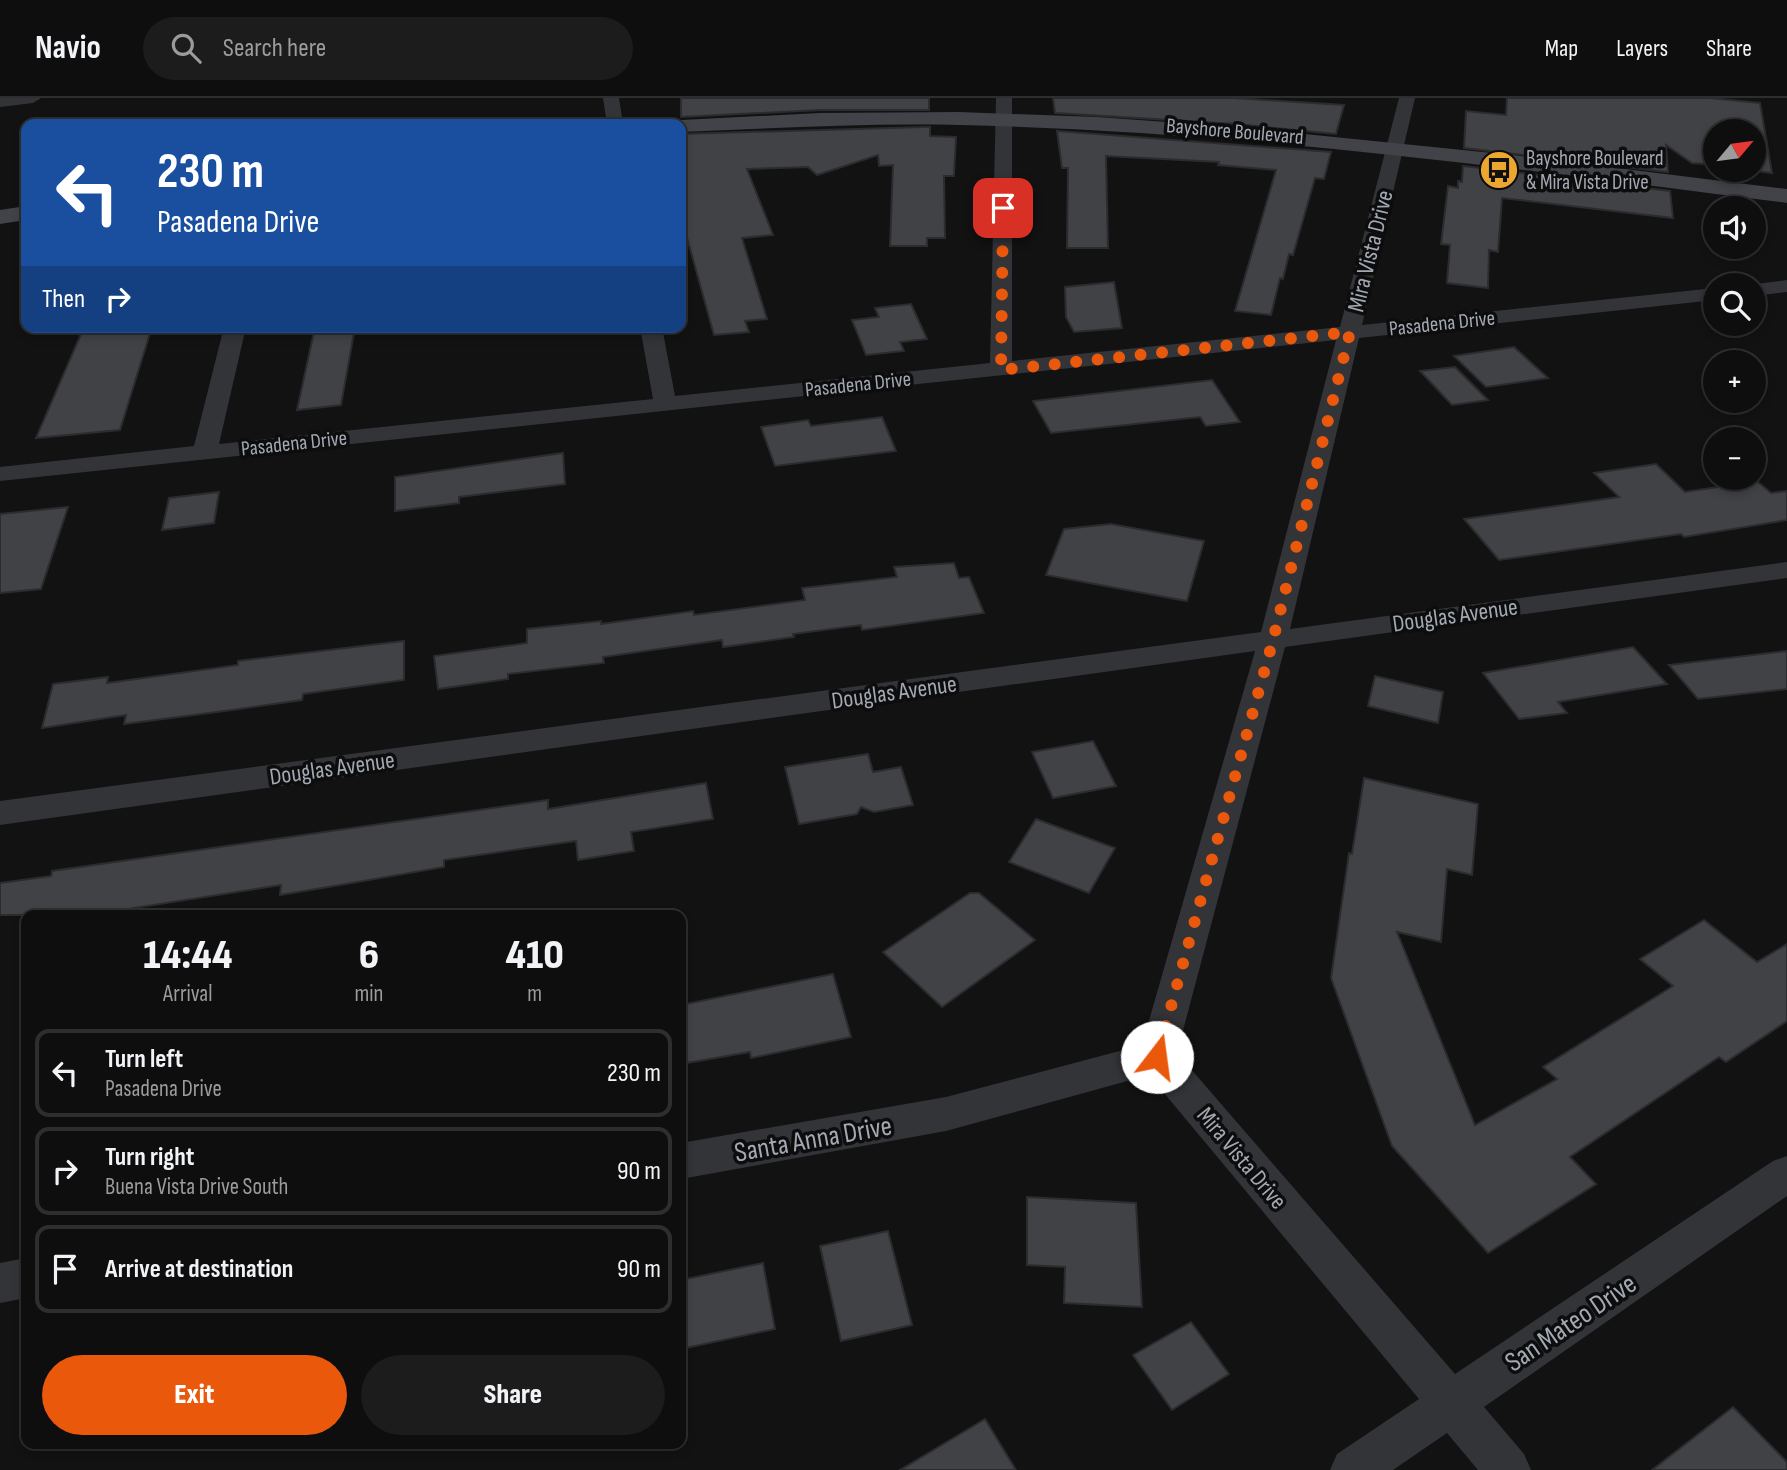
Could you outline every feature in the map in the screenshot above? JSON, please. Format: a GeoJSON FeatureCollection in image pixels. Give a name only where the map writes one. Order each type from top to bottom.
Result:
{"type":"FeatureCollection","features":[{"type":"Feature","properties":{"kind":"main road","name":"Bayshore Boulevard"},"geometry":{"type":"LineString","coordinates":[[686,126],[1004,108],[1396,147],[1787,197]]}},
{"type":"Feature","properties":{"kind":"main road"},"geometry":{"type":"LineString","coordinates":[[0,217],[21,214]]}},
{"type":"Feature","properties":{"kind":"street"},"geometry":{"type":"LineString","coordinates":[[1,104],[33,98]]}},
{"type":"Feature","properties":{"kind":"street"},"geometry":{"type":"LineString","coordinates":[[611,98],[614,119]]}},
{"type":"Feature","properties":{"kind":"street","name":"Mira Vista Drive"},"geometry":{"type":"LineString","coordinates":[[1407,98],[1273,640],[1157,1057],[1508,1470]]}},
{"type":"Feature","properties":{"kind":"street"},"geometry":{"type":"LineString","coordinates":[[1001,370],[1004,108]]}},
{"type":"Feature","properties":{"kind":"street"},"geometry":{"type":"LineString","coordinates":[[1766,289],[1787,286]]}},
{"type":"Feature","properties":{"kind":"street","name":"Pasadena Drive"},"geometry":{"type":"LineString","coordinates":[[0,474],[1703,295]]}},
{"type":"Feature","properties":{"kind":"street"},"geometry":{"type":"LineString","coordinates":[[205,453],[234,333]]}},
{"type":"Feature","properties":{"kind":"street"},"geometry":{"type":"LineString","coordinates":[[652,333],[665,403]]}},
{"type":"Feature","properties":{"kind":"street","name":"Douglas Avenue"},"geometry":{"type":"LineString","coordinates":[[0,813],[1787,570]]}},
{"type":"Feature","properties":{"kind":"street","name":"Santa Anna Drive"},"geometry":{"type":"LineString","coordinates":[[686,1160],[946,1114],[1157,1057]]}},
{"type":"Feature","properties":{"kind":"street","name":"San Mateo Drive"},"geometry":{"type":"LineString","coordinates":[[1353,1470],[1787,1174]]}},
{"type":"Feature","properties":{"kind":"street"},"geometry":{"type":"LineString","coordinates":[[0,1283],[21,1279]]}},
{"type":"Feature","properties":{"kind":"building"},"geometry":{"type":"Polygon","coordinates":[[[681,98],[929,98],[929,110],[820,110],[681,117],[681,98]]]}},
{"type":"Feature","properties":{"kind":"building"},"geometry":{"type":"Polygon","coordinates":[[[1053,98],[1234,98],[1344,105],[1336,134],[1236,124],[1055,113],[1053,98]]]}},
{"type":"Feature","properties":{"kind":"building"},"geometry":{"type":"Polygon","coordinates":[[[1507,98],[1710,98],[1760,103],[1763,119],[1703,119],[1703,164],[1692,163],[1666,145],[1668,172],[1464,148],[1466,111],[1506,115],[1507,98]]]}},
{"type":"Feature","properties":{"kind":"building"},"geometry":{"type":"Polygon","coordinates":[[[930,127],[930,136],[956,137],[954,176],[944,176],[945,238],[927,238],[927,246],[890,246],[893,165],[879,166],[878,155],[817,175],[808,167],[747,169],[773,235],[742,238],[767,319],[745,321],[749,332],[714,335],[686,234],[686,134],[930,127]]]}},
{"type":"Feature","properties":{"kind":"building"},"geometry":{"type":"Polygon","coordinates":[[[1057,131],[1331,152],[1324,179],[1315,178],[1293,255],[1289,254],[1283,279],[1280,278],[1271,315],[1235,311],[1276,170],[1218,165],[1219,162],[1106,156],[1108,248],[1067,248],[1068,168],[1062,168],[1057,131]]]}},
{"type":"Feature","properties":{"kind":"building"},"geometry":{"type":"Polygon","coordinates":[[[1766,138],[1772,173],[1766,172],[1766,138]]]}},
{"type":"Feature","properties":{"kind":"building"},"geometry":{"type":"Polygon","coordinates":[[[1463,166],[1670,191],[1673,218],[1502,198],[1498,252],[1489,250],[1488,288],[1447,283],[1450,245],[1441,244],[1448,186],[1458,188],[1458,181],[1462,182],[1463,166]]]}},
{"type":"Feature","properties":{"kind":"building"},"geometry":{"type":"Polygon","coordinates":[[[1114,282],[1122,328],[1074,332],[1066,317],[1065,287],[1114,282]]]}},
{"type":"Feature","properties":{"kind":"building"},"geometry":{"type":"Polygon","coordinates":[[[911,304],[927,339],[900,342],[904,351],[866,355],[852,320],[879,317],[875,308],[911,304]]]}},
{"type":"Feature","properties":{"kind":"building"},"geometry":{"type":"Polygon","coordinates":[[[81,333],[150,333],[120,430],[36,438],[81,333]]]}},
{"type":"Feature","properties":{"kind":"building"},"geometry":{"type":"Polygon","coordinates":[[[314,333],[354,333],[341,405],[297,410],[314,333]]]}},
{"type":"Feature","properties":{"kind":"building"},"geometry":{"type":"Polygon","coordinates":[[[1514,347],[1548,378],[1486,387],[1454,356],[1514,347]]]}},
{"type":"Feature","properties":{"kind":"building"},"geometry":{"type":"Polygon","coordinates":[[[1455,367],[1488,400],[1452,405],[1420,371],[1455,367]]]}},
{"type":"Feature","properties":{"kind":"building"},"geometry":{"type":"Polygon","coordinates":[[[1212,380],[1240,422],[1206,426],[1200,417],[1051,433],[1033,401],[1212,380]]]}},
{"type":"Feature","properties":{"kind":"building"},"geometry":{"type":"Polygon","coordinates":[[[882,417],[896,451],[775,466],[761,427],[808,420],[811,426],[882,417]]]}},
{"type":"Feature","properties":{"kind":"building"},"geometry":{"type":"Polygon","coordinates":[[[563,453],[565,484],[459,497],[459,503],[395,511],[395,477],[563,453]]]}},
{"type":"Feature","properties":{"kind":"building"},"geometry":{"type":"Polygon","coordinates":[[[1656,464],[1685,492],[1703,489],[1766,489],[1771,493],[1787,491],[1787,520],[1684,537],[1681,534],[1499,560],[1464,519],[1619,497],[1594,473],[1656,464]]]}},
{"type":"Feature","properties":{"kind":"building"},"geometry":{"type":"Polygon","coordinates":[[[219,492],[214,523],[162,530],[169,498],[219,492]]]}},
{"type":"Feature","properties":{"kind":"building"},"geometry":{"type":"Polygon","coordinates":[[[68,507],[41,589],[0,593],[0,514],[68,507]]]}},
{"type":"Feature","properties":{"kind":"building"},"geometry":{"type":"Polygon","coordinates":[[[1111,524],[1204,541],[1187,601],[1046,575],[1064,529],[1111,524]]]}},
{"type":"Feature","properties":{"kind":"building"},"geometry":{"type":"Polygon","coordinates":[[[954,563],[959,578],[969,577],[984,613],[862,630],[861,625],[723,647],[722,640],[603,657],[604,663],[508,674],[508,679],[438,689],[434,656],[527,643],[527,629],[601,621],[601,624],[693,611],[694,615],[805,600],[802,588],[897,577],[894,567],[954,563]]]}},
{"type":"Feature","properties":{"kind":"building"},"geometry":{"type":"Polygon","coordinates":[[[404,641],[404,680],[303,694],[302,700],[232,710],[124,724],[126,715],[42,728],[53,684],[108,677],[107,683],[238,665],[238,661],[404,641]]]}},
{"type":"Feature","properties":{"kind":"building"},"geometry":{"type":"Polygon","coordinates":[[[1633,647],[1667,684],[1558,702],[1567,713],[1519,719],[1483,673],[1633,647]]]}},
{"type":"Feature","properties":{"kind":"building"},"geometry":{"type":"Polygon","coordinates":[[[1787,651],[1787,689],[1698,699],[1669,665],[1787,651]]]}},
{"type":"Feature","properties":{"kind":"building"},"geometry":{"type":"Polygon","coordinates":[[[1375,676],[1443,692],[1438,723],[1368,706],[1375,676]]]}},
{"type":"Feature","properties":{"kind":"building"},"geometry":{"type":"Polygon","coordinates":[[[1093,741],[1116,786],[1053,798],[1032,752],[1093,741]]]}},
{"type":"Feature","properties":{"kind":"building"},"geometry":{"type":"Polygon","coordinates":[[[868,754],[873,772],[901,767],[913,805],[874,812],[861,807],[857,814],[799,824],[785,767],[868,754]]]}},
{"type":"Feature","properties":{"kind":"building"},"geometry":{"type":"Polygon","coordinates":[[[1364,778],[1478,804],[1472,875],[1447,869],[1441,942],[1397,932],[1475,1125],[1557,1079],[1543,1067],[1673,986],[1640,959],[1704,920],[1757,962],[1787,944],[1787,1021],[1726,1062],[1719,1057],[1570,1157],[1596,1184],[1488,1253],[1392,1146],[1331,978],[1349,853],[1352,854],[1364,778]]]}},
{"type":"Feature","properties":{"kind":"building"},"geometry":{"type":"Polygon","coordinates":[[[706,783],[713,819],[631,832],[634,851],[578,860],[576,841],[444,860],[444,867],[280,895],[281,885],[121,910],[21,910],[21,915],[0,915],[0,883],[51,876],[52,871],[548,800],[548,809],[706,783]]]}},
{"type":"Feature","properties":{"kind":"building"},"geometry":{"type":"Polygon","coordinates":[[[1036,819],[1115,848],[1089,893],[1009,862],[1036,819]]]}},
{"type":"Feature","properties":{"kind":"building"},"geometry":{"type":"Polygon","coordinates":[[[970,893],[979,893],[1035,940],[942,1007],[883,952],[970,893]]]}},
{"type":"Feature","properties":{"kind":"building"},"geometry":{"type":"Polygon","coordinates":[[[833,974],[851,1037],[751,1058],[750,1052],[686,1063],[686,1004],[833,974]]]}},
{"type":"Feature","properties":{"kind":"building"},"geometry":{"type":"Polygon","coordinates":[[[1027,1197],[1136,1203],[1142,1307],[1064,1303],[1065,1267],[1027,1265],[1027,1197]]]}},
{"type":"Feature","properties":{"kind":"building"},"geometry":{"type":"Polygon","coordinates":[[[888,1231],[912,1325],[841,1341],[820,1246],[888,1231]]]}},
{"type":"Feature","properties":{"kind":"building"},"geometry":{"type":"Polygon","coordinates":[[[763,1263],[775,1329],[686,1348],[686,1279],[763,1263]]]}},
{"type":"Feature","properties":{"kind":"building"},"geometry":{"type":"Polygon","coordinates":[[[1191,1322],[1229,1374],[1172,1410],[1133,1355],[1191,1322]]]}},
{"type":"Feature","properties":{"kind":"building"},"geometry":{"type":"Polygon","coordinates":[[[1733,1407],[1787,1462],[1787,1470],[1652,1470],[1733,1407]]]}},
{"type":"Feature","properties":{"kind":"building"},"geometry":{"type":"Polygon","coordinates":[[[985,1419],[1016,1470],[900,1470],[985,1419]]]}},
{"type":"Feature","properties":{"kind":"place","name":"Bayshore Boulevard & Mira Vista Drive"},"geometry":{"type":"Point","coordinates":[1499,170]}},
{"type":"Feature","properties":{"kind":"route"},"geometry":{"type":"LineString","coordinates":[[1003,208],[1001,370],[1350,332],[1318,469],[1273,640],[1157,1057]]}}]}
